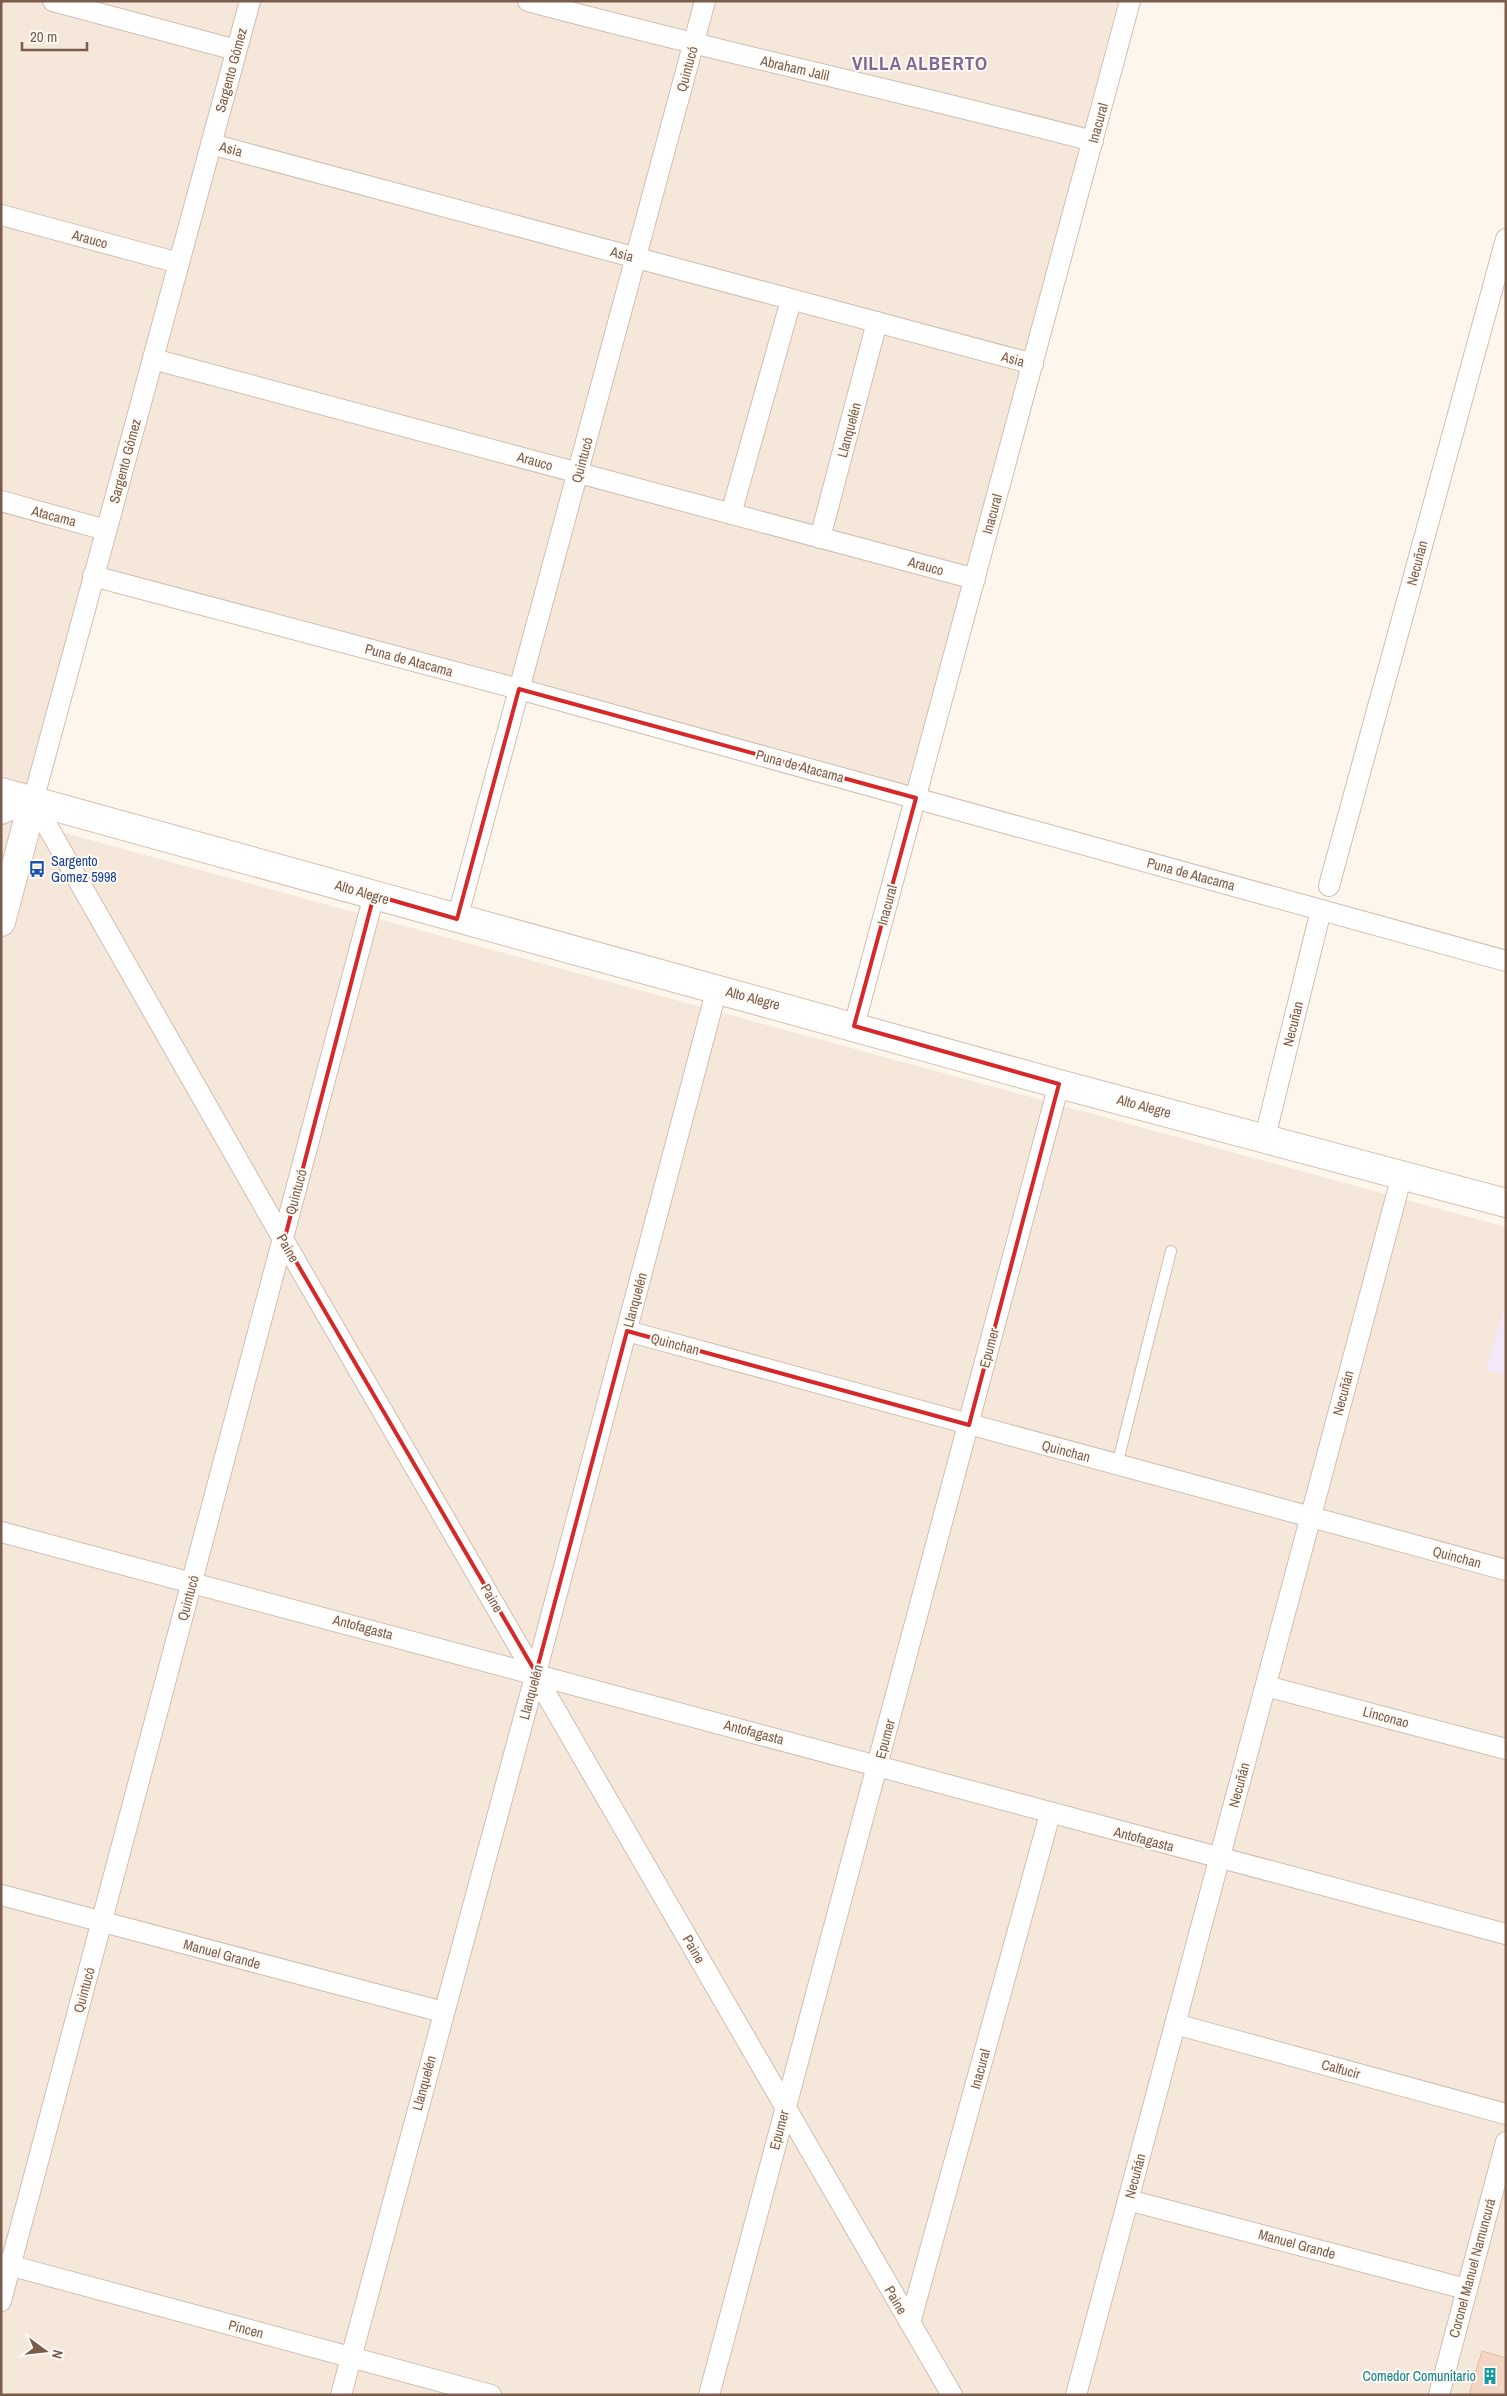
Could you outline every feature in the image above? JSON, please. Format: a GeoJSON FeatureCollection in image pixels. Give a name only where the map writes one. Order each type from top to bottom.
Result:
{"type":"FeatureCollection","features":[{"type":"Feature","properties":{"kind":"main road","name":"Alto Alegre"},"geometry":{"type":"LineString","coordinates":[[1,792],[457,919],[717,988],[1059,1084],[1265,1137],[1506,1203]]}},
{"type":"Feature","properties":{"kind":"main road","name":"Sargento Gómez"},"geometry":{"type":"LineString","coordinates":[[1,922],[33,801]]}},
{"type":"Feature","properties":{"kind":"street"},"geometry":{"type":"LineString","coordinates":[[53,1],[96,7],[236,50]]}},
{"type":"Feature","properties":{"kind":"street","name":"Sargento Gómez"},"geometry":{"type":"LineString","coordinates":[[33,801],[250,1]]}},
{"type":"Feature","properties":{"kind":"street","name":"Abraham Jalil"},"geometry":{"type":"LineString","coordinates":[[528,1],[693,45],[949,104],[1093,141]]}},
{"type":"Feature","properties":{"kind":"street","name":"Quintucó"},"geometry":{"type":"LineString","coordinates":[[457,919],[705,1]]}},
{"type":"Feature","properties":{"kind":"street","name":"Inacural"},"geometry":{"type":"LineString","coordinates":[[854,1026],[1130,1]]}},
{"type":"Feature","properties":{"kind":"street","name":"Asia"},"geometry":{"type":"LineString","coordinates":[[211,144],[1033,364]]}},
{"type":"Feature","properties":{"kind":"street","name":"Arauco"},"geometry":{"type":"LineString","coordinates":[[1,215],[179,263]]}},
{"type":"Feature","properties":{"kind":"street","name":"Necuñan"},"geometry":{"type":"LineString","coordinates":[[1329,886],[1506,239]]}},
{"type":"Feature","properties":{"kind":"street"},"geometry":{"type":"LineString","coordinates":[[731,514],[792,300]]}},
{"type":"Feature","properties":{"kind":"street","name":"Llanquelén"},"geometry":{"type":"LineString","coordinates":[[820,538],[877,322]]}},
{"type":"Feature","properties":{"kind":"street","name":"Arauco"},"geometry":{"type":"LineString","coordinates":[[153,359],[975,579]]}},
{"type":"Feature","properties":{"kind":"street","name":"Atacama"},"geometry":{"type":"LineString","coordinates":[[1,502],[106,530]]}},
{"type":"Feature","properties":{"kind":"street","name":"Puna de Atacama"},"geometry":{"type":"LineString","coordinates":[[93,576],[519,689],[1506,961]]}},
{"type":"Feature","properties":{"kind":"street"},"geometry":{"type":"LineString","coordinates":[[1,814],[33,801]]}},
{"type":"Feature","properties":{"kind":"street","name":"Paine"},"geometry":{"type":"LineString","coordinates":[[33,801],[284,1241],[536,1673],[952,2395]]}},
{"type":"Feature","properties":{"kind":"street","name":"Quintucó"},"geometry":{"type":"LineString","coordinates":[[1,2301],[6,2264],[102,1922],[374,896]]}},
{"type":"Feature","properties":{"kind":"street","name":"Necuñan"},"geometry":{"type":"LineString","coordinates":[[1265,1137],[1321,910]]}},
{"type":"Feature","properties":{"kind":"street","name":"Llanquelén"},"geometry":{"type":"LineString","coordinates":[[341,2395],[536,1673],[717,988]]}},
{"type":"Feature","properties":{"kind":"street","name":"Epumer"},"geometry":{"type":"LineString","coordinates":[[709,2395],[1059,1084]]}},
{"type":"Feature","properties":{"kind":"street","name":"Necuñán"},"geometry":{"type":"LineString","coordinates":[[1076,2395],[1218,1858],[1266,1686],[1309,1517],[1402,1175]]}},
{"type":"Feature","properties":{"kind":"street","name":"Quinchan"},"geometry":{"type":"LineString","coordinates":[[627,1331],[1506,1570]]}},
{"type":"Feature","properties":{"kind":"street","name":"Antofagasta"},"geometry":{"type":"LineString","coordinates":[[1,1532],[536,1673],[878,1765],[1050,1814],[1506,1934]]}},
{"type":"Feature","properties":{"kind":"street","name":"Linconao"},"geometry":{"type":"LineString","coordinates":[[1266,1686],[1506,1749]]}},
{"type":"Feature","properties":{"kind":"street","name":"Inacural"},"geometry":{"type":"LineString","coordinates":[[910,2323],[1050,1814]]}},
{"type":"Feature","properties":{"kind":"street","name":"Manuel Grande"},"geometry":{"type":"LineString","coordinates":[[1,1895],[443,2012]]}},
{"type":"Feature","properties":{"kind":"street","name":"Calfucir"},"geometry":{"type":"LineString","coordinates":[[1175,2024],[1506,2114]]}},
{"type":"Feature","properties":{"kind":"street","name":"Coronel Manuel Namuncurá"},"geometry":{"type":"LineString","coordinates":[[1439,2395],[1506,2142]]}},
{"type":"Feature","properties":{"kind":"street","name":"Manuel Grande"},"geometry":{"type":"LineString","coordinates":[[1128,2200],[1466,2289]]}},
{"type":"Feature","properties":{"kind":"street","name":"Pincen"},"geometry":{"type":"LineString","coordinates":[[6,2264],[490,2395]]}},
{"type":"Feature","properties":{"kind":"lane"},"geometry":{"type":"LineString","coordinates":[[1117,1465],[1171,1251]]}},
{"type":"Feature","properties":{"kind":"highlighted area"},"geometry":{"type":"Polygon","coordinates":[[[519,689],[916,798],[854,1026],[1059,1084],[969,1425],[627,1331],[536,1673],[284,1241],[374,895],[457,919],[519,689]]]}},
{"type":"Feature","properties":{"kind":"shaded area"},"geometry":{"type":"Polygon","coordinates":[[[1,1],[1118,1],[1019,377],[903,802],[88,580],[28,823],[1506,1227],[1506,2395],[1,2395],[1,1]]]}},
{"type":"Feature","properties":{"kind":"shaded area"},"geometry":{"type":"Polygon","coordinates":[[[1506,1302],[1506,1376],[1486,1370],[1506,1302]]]}},
{"type":"Feature","properties":{"kind":"building","name":"Comedor Comunitario"},"geometry":{"type":"Polygon","coordinates":[[[1482,2351],[1506,2358],[1506,2395],[1469,2395],[1482,2351]]]}},
{"type":"Feature","properties":{"kind":"place","name":"Sargento Gomez 5998"},"geometry":{"type":"Point","coordinates":[37,869]}},
{"type":"Feature","properties":{"kind":"place","name":"Comedor Comunitario"},"geometry":{"type":"Point","coordinates":[1490,2376]}},
{"type":"Feature","properties":{"kind":"district","name":"VILLA ALBERTO"},"geometry":{"type":"Point","coordinates":[920,63]}}]}
